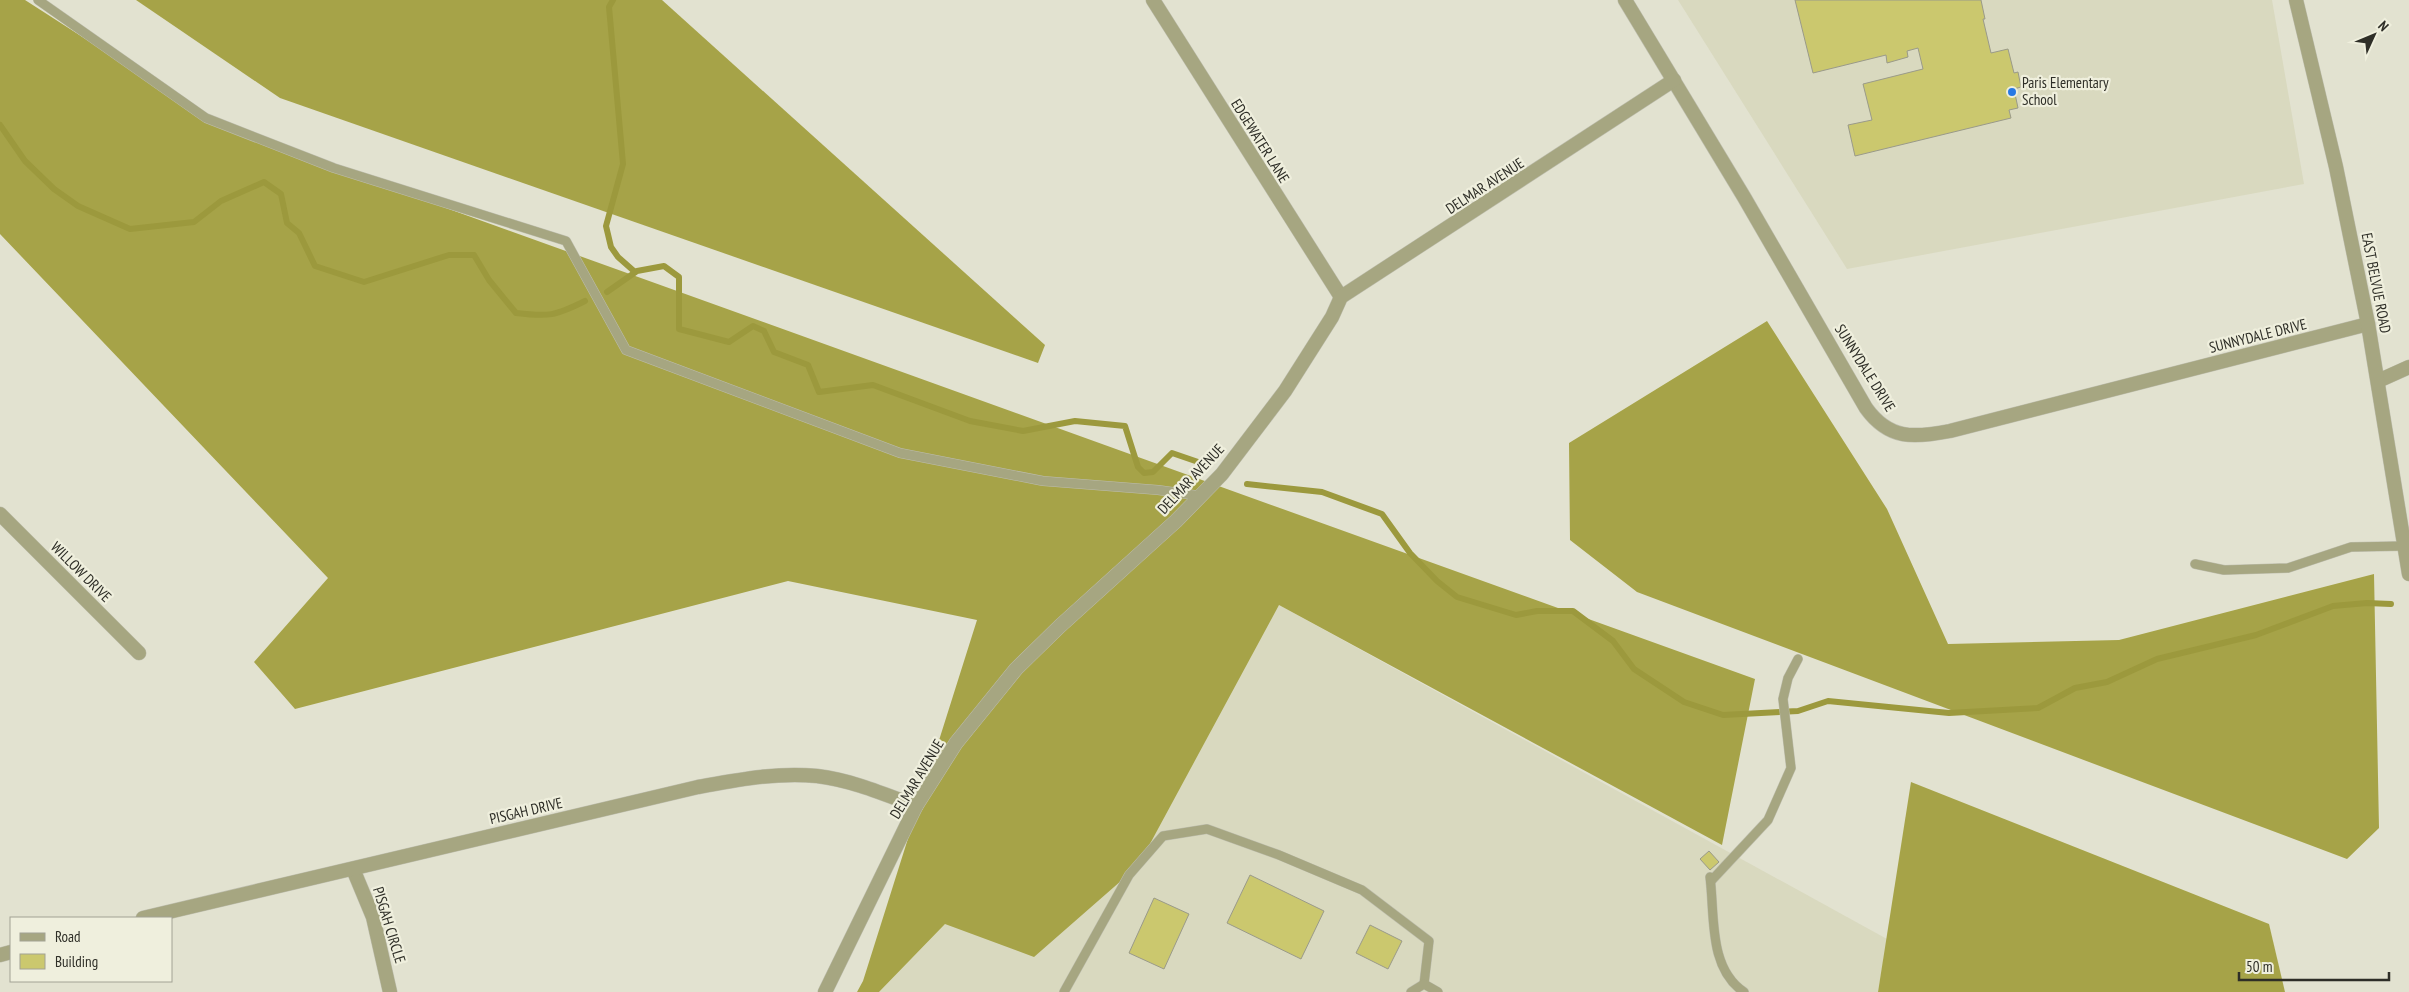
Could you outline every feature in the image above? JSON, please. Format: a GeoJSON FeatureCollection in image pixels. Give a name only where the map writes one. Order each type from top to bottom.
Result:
{"type":"FeatureCollection","features":[{"type":"Feature","properties":{"kind":"street","name":"EDGEWATER LANE"},"geometry":{"type":"LineString","coordinates":[[1153,0],[1341,297]]}},
{"type":"Feature","properties":{"kind":"street","name":"SUNNYDALE DRIVE"},"geometry":{"type":"LineString","coordinates":[[1625,0],[1674,80],[1866,408],[1875,420],[1891,431],[1918,435],[1950,431],[2368,324]]}},
{"type":"Feature","properties":{"kind":"street","name":"EAST BELVUE ROAD"},"geometry":{"type":"LineString","coordinates":[[2296,0],[2336,167],[2368,324],[2409,574]]}},
{"type":"Feature","properties":{"kind":"street","name":"DELMAR AVENUE"},"geometry":{"type":"LineString","coordinates":[[825,992],[916,806],[956,743],[1016,669],[1201,496],[1222,474],[1285,391],[1332,317],[1341,297],[1674,80]]}},
{"type":"Feature","properties":{"kind":"street"},"geometry":{"type":"LineString","coordinates":[[2378,381],[2409,367]]}},
{"type":"Feature","properties":{"kind":"street","name":"WILLOW DRIVE"},"geometry":{"type":"LineString","coordinates":[[0,514],[139,653]]}},
{"type":"Feature","properties":{"kind":"street","name":"PISGAH DRIVE"},"geometry":{"type":"LineString","coordinates":[[146,917],[698,788],[758,776],[796,775],[832,778],[861,786],[916,806]]}},
{"type":"Feature","properties":{"kind":"street","name":"PISGAH CIRCLE"},"geometry":{"type":"LineString","coordinates":[[353,869],[373,917],[390,992]]}},
{"type":"Feature","properties":{"kind":"lane"},"geometry":{"type":"LineString","coordinates":[[38,0],[206,118],[334,168],[566,241],[626,350],[900,453],[1043,481],[1158,490],[1201,496]]}},
{"type":"Feature","properties":{"kind":"lane"},"geometry":{"type":"LineString","coordinates":[[2195,564],[2224,570],[2288,568],[2351,547],[2404,546]]}},
{"type":"Feature","properties":{"kind":"lane"},"geometry":{"type":"LineString","coordinates":[[1744,992],[1726,974],[1723,966],[1714,934],[1710,879],[1768,820],[1791,768],[1783,699],[1788,678],[1798,659]]}},
{"type":"Feature","properties":{"kind":"lane"},"geometry":{"type":"LineString","coordinates":[[1064,992],[1129,875],[1164,836],[1207,829],[1279,855],[1362,890],[1429,941],[1424,984]]}},
{"type":"Feature","properties":{"kind":"lane"},"geometry":{"type":"LineString","coordinates":[[1411,992],[1424,984]]}},
{"type":"Feature","properties":{"kind":"lane"},"geometry":{"type":"LineString","coordinates":[[1424,984],[1438,992]]}},
{"type":"Feature","properties":{"kind":"shaded area"},"geometry":{"type":"Polygon","coordinates":[[[0,0],[25,0],[224,128],[1755,679],[1722,845],[1279,605],[1138,866],[1034,957],[945,924],[879,992],[857,992],[863,981],[977,620],[788,581],[295,709],[254,662],[328,578],[0,234],[0,0]]]}},
{"type":"Feature","properties":{"kind":"shaded area"},"geometry":{"type":"Polygon","coordinates":[[[136,0],[662,0],[1045,345],[1038,363],[280,98],[136,0]]]}},
{"type":"Feature","properties":{"kind":"shaded area","name":"Paris Elementary School"},"geometry":{"type":"Polygon","coordinates":[[[1678,0],[2272,0],[2304,184],[1847,269],[1678,0]]]}},
{"type":"Feature","properties":{"kind":"shaded area"},"geometry":{"type":"Polygon","coordinates":[[[1767,321],[1887,509],[1948,644],[2119,640],[2374,574],[2379,828],[2347,859],[1637,592],[1570,540],[1569,443],[1767,321]]]}},
{"type":"Feature","properties":{"kind":"shaded area"},"geometry":{"type":"Polygon","coordinates":[[[1279,605],[1887,939],[1878,992],[879,992],[945,924],[1279,605]]]}},
{"type":"Feature","properties":{"kind":"shaded area"},"geometry":{"type":"Polygon","coordinates":[[[1911,782],[2269,924],[2285,992],[1878,992],[1911,782]]]}},
{"type":"Feature","properties":{"kind":"building"},"geometry":{"type":"Polygon","coordinates":[[[1795,0],[1981,0],[1985,19],[1983,19],[1991,53],[2008,49],[2014,73],[2018,72],[2021,87],[2014,89],[2018,108],[2009,110],[2011,118],[1855,156],[1848,125],[1872,120],[1863,84],[1923,69],[1918,48],[1907,51],[1908,57],[1887,63],[1886,55],[1813,73],[1795,0]]]}},
{"type":"Feature","properties":{"kind":"building"},"geometry":{"type":"Polygon","coordinates":[[[1709,851],[1719,862],[1710,870],[1700,859],[1709,851]]]}},
{"type":"Feature","properties":{"kind":"building"},"geometry":{"type":"Polygon","coordinates":[[[1250,875],[1324,911],[1301,959],[1227,923],[1250,875]]]}},
{"type":"Feature","properties":{"kind":"building"},"geometry":{"type":"Polygon","coordinates":[[[1154,898],[1189,914],[1164,969],[1129,953],[1154,898]]]}},
{"type":"Feature","properties":{"kind":"building"},"geometry":{"type":"Polygon","coordinates":[[[1370,925],[1402,941],[1388,969],[1356,953],[1370,925]]]}},
{"type":"Feature","properties":{"kind":"waterway"},"geometry":{"type":"LineString","coordinates":[[613,0],[609,7],[623,164],[606,226],[611,247],[618,257],[635,272]]}},
{"type":"Feature","properties":{"kind":"waterway"},"geometry":{"type":"LineString","coordinates":[[0,125],[25,161],[54,189],[78,206],[130,229],[194,222],[221,201],[264,182],[281,194],[287,223],[299,233],[315,266],[364,282],[449,255],[474,255],[489,280],[516,313],[552,314],[585,301]]}},
{"type":"Feature","properties":{"kind":"waterway"},"geometry":{"type":"LineString","coordinates":[[607,292],[637,271],[664,266],[679,277],[679,329],[729,342],[753,326],[764,331],[774,352],[808,365],[819,392],[873,385],[970,421],[1023,431],[1075,421],[1125,426],[1138,467],[1144,473],[1153,472],[1172,453],[1204,464]]}},
{"type":"Feature","properties":{"kind":"waterway"},"geometry":{"type":"LineString","coordinates":[[1247,484],[1322,492],[1382,514],[1410,553],[1437,581],[1457,597],[1516,615],[1537,611],[1573,611],[1613,641],[1634,669],[1684,702],[1723,715],[1798,711],[1828,701],[1949,713],[2038,708],[2075,688],[2107,682],[2157,659],[2256,635],[2333,606],[2367,603],[2391,604]]}},
{"type":"Feature","properties":{"kind":"place","name":"Paris Elementary School"},"geometry":{"type":"Point","coordinates":[2012,92]}}]}
